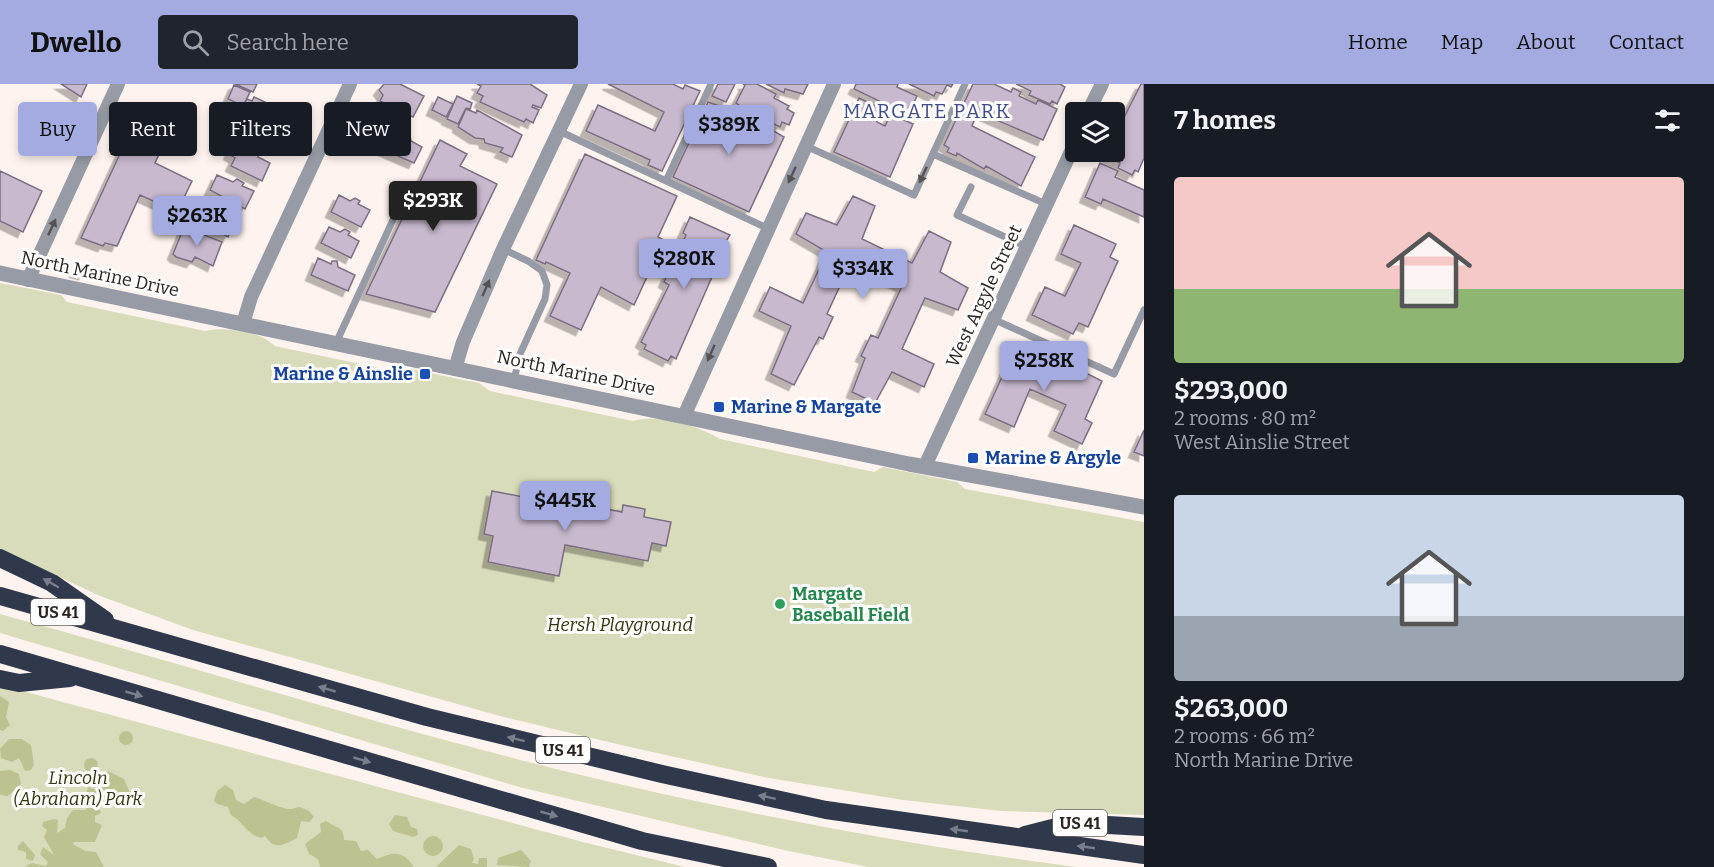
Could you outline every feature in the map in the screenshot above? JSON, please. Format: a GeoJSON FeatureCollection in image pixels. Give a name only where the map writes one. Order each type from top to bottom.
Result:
{"type":"FeatureCollection","features":[{"type":"Feature","properties":{"kind":"highway"},"geometry":{"type":"LineString","coordinates":[[0,558],[52,583],[116,628]]}},
{"type":"Feature","properties":{"kind":"highway","name":"US 41"},"geometry":{"type":"LineString","coordinates":[[0,596],[427,717],[662,774],[826,810],[1017,837],[1072,823],[1144,826]]}},
{"type":"Feature","properties":{"kind":"highway"},"geometry":{"type":"LineString","coordinates":[[0,654],[642,841],[768,867]]}},
{"type":"Feature","properties":{"kind":"highway"},"geometry":{"type":"LineString","coordinates":[[0,679],[19,683],[78,677]]}},
{"type":"Feature","properties":{"kind":"highway"},"geometry":{"type":"LineString","coordinates":[[1017,837],[1144,855]]}},
{"type":"Feature","properties":{"kind":"street"},"geometry":{"type":"LineString","coordinates":[[28,280],[118,84]]}},
{"type":"Feature","properties":{"kind":"street"},"geometry":{"type":"LineString","coordinates":[[243,324],[251,297],[350,84]]}},
{"type":"Feature","properties":{"kind":"street"},"geometry":{"type":"LineString","coordinates":[[455,369],[463,342],[503,249],[580,84]]}},
{"type":"Feature","properties":{"kind":"street"},"geometry":{"type":"LineString","coordinates":[[684,416],[834,84]]}},
{"type":"Feature","properties":{"kind":"street"},"geometry":{"type":"LineString","coordinates":[[1093,102],[1102,84]]}},
{"type":"Feature","properties":{"kind":"street","name":"West Argyle Street"},"geometry":{"type":"LineString","coordinates":[[925,466],[1066,162]]}},
{"type":"Feature","properties":{"kind":"street","name":"North Marine Drive"},"geometry":{"type":"LineString","coordinates":[[0,273],[925,466],[1144,507]]}},
{"type":"Feature","properties":{"kind":"lane"},"geometry":{"type":"LineString","coordinates":[[666,181],[711,84]]}},
{"type":"Feature","properties":{"kind":"lane"},"geometry":{"type":"LineString","coordinates":[[806,146],[914,195],[965,84]]}},
{"type":"Feature","properties":{"kind":"lane"},"geometry":{"type":"LineString","coordinates":[[559,131],[767,228]]}},
{"type":"Feature","properties":{"kind":"lane"},"geometry":{"type":"LineString","coordinates":[[933,154],[1046,204]]}},
{"type":"Feature","properties":{"kind":"lane"},"geometry":{"type":"LineString","coordinates":[[971,187],[957,215],[1027,247]]}},
{"type":"Feature","properties":{"kind":"lane"},"geometry":{"type":"LineString","coordinates":[[336,343],[393,220]]}},
{"type":"Feature","properties":{"kind":"lane"},"geometry":{"type":"LineString","coordinates":[[503,249],[528,261],[542,271],[547,285],[545,299],[520,354],[514,380]]}},
{"type":"Feature","properties":{"kind":"lane"},"geometry":{"type":"LineString","coordinates":[[993,319],[1114,374],[1144,310]]}},
{"type":"Feature","properties":{"kind":"green space","name":"Hersh Playground"},"geometry":{"type":"Polygon","coordinates":[[[0,283],[61,295],[67,302],[205,331],[222,329],[251,333],[275,346],[403,373],[410,369],[479,383],[490,391],[633,421],[653,419],[678,422],[720,439],[874,472],[883,467],[957,482],[965,489],[1144,522],[1144,815],[1001,811],[903,800],[769,778],[500,716],[193,630],[100,596],[0,549],[0,283]]]}},
{"type":"Feature","properties":{"kind":"green space"},"geometry":{"type":"Polygon","coordinates":[[[0,614],[378,722],[606,781],[841,830],[1077,867],[868,867],[784,850],[519,787],[0,633],[0,614]]]}},
{"type":"Feature","properties":{"kind":"green space","name":"Lincoln (Abraham) Park"},"geometry":{"type":"Polygon","coordinates":[[[0,685],[583,842],[685,867],[0,867],[0,685]]]}},
{"type":"Feature","properties":{"kind":"green space"},"geometry":{"type":"Polygon","coordinates":[[[0,696],[9,702],[6,717],[10,725],[3,731],[0,730],[0,696]]]}},
{"type":"Feature","properties":{"kind":"green space"},"geometry":{"type":"Polygon","coordinates":[[[126,731],[131,733],[133,738],[131,743],[126,745],[121,743],[119,738],[121,733],[126,731]]]}},
{"type":"Feature","properties":{"kind":"green space"},"geometry":{"type":"Polygon","coordinates":[[[9,739],[22,739],[31,745],[34,765],[31,770],[25,771],[19,758],[12,762],[1,758],[0,749],[9,739]]]}},
{"type":"Feature","properties":{"kind":"green space"},"geometry":{"type":"Polygon","coordinates":[[[88,758],[94,758],[98,765],[94,772],[88,772],[84,768],[84,762],[88,758]]]}},
{"type":"Feature","properties":{"kind":"green space"},"geometry":{"type":"Polygon","coordinates":[[[10,770],[19,774],[21,784],[8,796],[0,795],[0,771],[10,770]]]}},
{"type":"Feature","properties":{"kind":"green space"},"geometry":{"type":"Polygon","coordinates":[[[108,771],[124,779],[130,793],[127,801],[119,803],[113,792],[105,805],[85,798],[88,787],[97,790],[101,787],[101,779],[108,771]]]}},
{"type":"Feature","properties":{"kind":"green space"},"geometry":{"type":"Polygon","coordinates":[[[225,785],[233,790],[236,800],[244,804],[254,797],[283,808],[300,807],[309,811],[314,817],[309,822],[301,821],[297,838],[280,845],[272,844],[265,836],[261,838],[252,834],[231,815],[228,807],[214,801],[217,791],[225,785]]]}},
{"type":"Feature","properties":{"kind":"green space"},"geometry":{"type":"Polygon","coordinates":[[[91,805],[101,813],[95,816],[95,822],[102,825],[95,842],[74,842],[73,844],[85,851],[96,852],[104,867],[25,867],[31,863],[46,866],[48,862],[40,854],[43,847],[54,855],[44,837],[47,830],[42,826],[43,822],[58,820],[57,833],[65,828],[67,818],[73,810],[85,810],[91,805]]]}},
{"type":"Feature","properties":{"kind":"green space"},"geometry":{"type":"Polygon","coordinates":[[[395,815],[407,817],[411,827],[417,829],[418,835],[413,837],[393,831],[389,824],[395,815]]]}},
{"type":"Feature","properties":{"kind":"green space"},"geometry":{"type":"Polygon","coordinates":[[[326,821],[343,832],[344,840],[356,841],[361,851],[368,850],[377,859],[394,854],[402,855],[414,867],[320,867],[318,859],[309,854],[305,844],[321,832],[320,824],[326,821]]]}},
{"type":"Feature","properties":{"kind":"green space"},"geometry":{"type":"Polygon","coordinates":[[[433,836],[440,839],[443,846],[440,853],[433,856],[426,853],[423,846],[426,839],[433,836]]]}},
{"type":"Feature","properties":{"kind":"green space"},"geometry":{"type":"Polygon","coordinates":[[[23,841],[35,855],[33,861],[26,859],[26,852],[18,850],[18,846],[23,841]]]}},
{"type":"Feature","properties":{"kind":"green space"},"geometry":{"type":"Polygon","coordinates":[[[459,845],[471,849],[474,859],[472,863],[478,864],[479,858],[487,858],[487,867],[436,867],[459,845]]]}},
{"type":"Feature","properties":{"kind":"green space"},"geometry":{"type":"Polygon","coordinates":[[[521,850],[531,861],[529,867],[497,865],[498,858],[521,850]]]}},
{"type":"Feature","properties":{"kind":"building"},"geometry":{"type":"Polygon","coordinates":[[[61,84],[87,84],[81,97],[61,84]]]}},
{"type":"Feature","properties":{"kind":"building"},"geometry":{"type":"Polygon","coordinates":[[[235,84],[257,84],[253,92],[235,84]]]}},
{"type":"Feature","properties":{"kind":"building"},"geometry":{"type":"Polygon","coordinates":[[[384,84],[400,84],[424,96],[413,117],[411,116],[411,102],[382,102],[380,101],[383,95],[379,90],[384,84]]]}},
{"type":"Feature","properties":{"kind":"building"},"geometry":{"type":"Polygon","coordinates":[[[477,84],[530,84],[547,95],[541,108],[533,105],[532,107],[539,110],[533,123],[526,119],[524,122],[480,102],[483,96],[477,93],[481,86],[477,84]]]}},
{"type":"Feature","properties":{"kind":"building"},"geometry":{"type":"Polygon","coordinates":[[[608,84],[673,84],[683,89],[685,85],[700,91],[662,171],[648,165],[650,160],[586,131],[598,105],[655,131],[664,112],[608,84]]]}},
{"type":"Feature","properties":{"kind":"building"},"geometry":{"type":"Polygon","coordinates":[[[718,84],[735,84],[726,102],[712,96],[718,84]]]}},
{"type":"Feature","properties":{"kind":"building"},"geometry":{"type":"Polygon","coordinates":[[[743,84],[757,84],[776,94],[774,98],[789,106],[787,109],[794,113],[789,125],[782,122],[780,127],[768,121],[769,118],[752,110],[749,112],[736,103],[745,85],[743,84]]]}},
{"type":"Feature","properties":{"kind":"building"},"geometry":{"type":"Polygon","coordinates":[[[766,84],[808,84],[803,94],[785,89],[784,93],[766,84]]]}},
{"type":"Feature","properties":{"kind":"building"},"geometry":{"type":"Polygon","coordinates":[[[856,84],[898,84],[897,87],[917,96],[908,115],[854,89],[856,84]]]}},
{"type":"Feature","properties":{"kind":"building"},"geometry":{"type":"Polygon","coordinates":[[[909,84],[953,84],[951,87],[947,85],[942,94],[936,92],[934,96],[909,84]]]}},
{"type":"Feature","properties":{"kind":"building"},"geometry":{"type":"Polygon","coordinates":[[[973,84],[994,84],[1011,92],[1013,88],[1021,92],[1019,96],[1036,104],[1038,100],[1057,109],[1043,140],[978,112],[972,126],[1035,157],[1021,186],[986,166],[984,169],[957,153],[956,156],[947,152],[949,148],[944,145],[973,84]]]}},
{"type":"Feature","properties":{"kind":"building"},"geometry":{"type":"Polygon","coordinates":[[[1016,84],[1060,84],[1065,87],[1057,104],[1052,101],[1050,104],[1029,95],[1031,91],[1016,84]]]}},
{"type":"Feature","properties":{"kind":"building"},"geometry":{"type":"Polygon","coordinates":[[[1141,84],[1144,84],[1144,158],[1138,172],[1135,170],[1132,175],[1118,168],[1120,163],[1118,162],[1125,162],[1125,115],[1141,84]]]}},
{"type":"Feature","properties":{"kind":"building"},"geometry":{"type":"Polygon","coordinates":[[[234,85],[250,92],[245,102],[234,102],[228,99],[234,85]]]}},
{"type":"Feature","properties":{"kind":"building"},"geometry":{"type":"Polygon","coordinates":[[[457,96],[472,103],[470,109],[466,108],[458,124],[447,119],[457,96]]]}},
{"type":"Feature","properties":{"kind":"building"},"geometry":{"type":"Polygon","coordinates":[[[254,97],[265,102],[246,102],[247,99],[252,101],[254,97]]]}},
{"type":"Feature","properties":{"kind":"building"},"geometry":{"type":"Polygon","coordinates":[[[438,97],[453,104],[446,117],[432,110],[438,97]]]}},
{"type":"Feature","properties":{"kind":"building"},"geometry":{"type":"Polygon","coordinates":[[[859,98],[882,109],[877,122],[885,126],[891,114],[913,124],[890,177],[834,152],[859,98]]]}},
{"type":"Feature","properties":{"kind":"building"},"geometry":{"type":"Polygon","coordinates":[[[708,102],[748,116],[784,137],[749,212],[673,177],[708,102]]]}},
{"type":"Feature","properties":{"kind":"building"},"geometry":{"type":"Polygon","coordinates":[[[466,109],[476,113],[477,110],[522,135],[512,157],[500,152],[503,148],[485,143],[484,139],[475,138],[458,127],[466,109]]]}},
{"type":"Feature","properties":{"kind":"building"},"geometry":{"type":"Polygon","coordinates":[[[440,140],[467,154],[460,166],[497,184],[435,312],[366,294],[440,140]]]}},
{"type":"Feature","properties":{"kind":"building"},"geometry":{"type":"Polygon","coordinates":[[[411,141],[422,147],[414,163],[398,156],[411,156],[411,141]]]}},
{"type":"Feature","properties":{"kind":"building"},"geometry":{"type":"Polygon","coordinates":[[[585,154],[677,196],[658,237],[664,240],[634,305],[601,287],[581,330],[550,316],[570,273],[536,260],[585,154]]]}},
{"type":"Feature","properties":{"kind":"building"},"geometry":{"type":"Polygon","coordinates":[[[119,156],[158,156],[155,163],[192,181],[177,212],[140,195],[117,246],[105,243],[103,246],[81,238],[119,156]]]}},
{"type":"Feature","properties":{"kind":"building"},"geometry":{"type":"Polygon","coordinates":[[[232,156],[258,156],[270,163],[262,181],[231,166],[235,158],[232,156]]]}},
{"type":"Feature","properties":{"kind":"building"},"geometry":{"type":"Polygon","coordinates":[[[1100,163],[1118,171],[1115,177],[1144,190],[1144,217],[1103,199],[1101,204],[1085,197],[1100,163]]]}},
{"type":"Feature","properties":{"kind":"building"},"geometry":{"type":"Polygon","coordinates":[[[0,171],[42,191],[23,232],[0,221],[0,171]]]}},
{"type":"Feature","properties":{"kind":"building"},"geometry":{"type":"Polygon","coordinates":[[[217,175],[233,182],[237,179],[244,183],[242,186],[254,191],[245,209],[210,190],[217,175]]]}},
{"type":"Feature","properties":{"kind":"building"},"geometry":{"type":"Polygon","coordinates":[[[339,195],[350,201],[355,198],[360,201],[358,204],[370,210],[361,227],[331,212],[339,195]]]}},
{"type":"Feature","properties":{"kind":"building"},"geometry":{"type":"Polygon","coordinates":[[[853,196],[875,206],[862,239],[912,263],[929,231],[951,242],[940,272],[968,288],[958,310],[925,298],[902,349],[934,364],[924,387],[892,372],[875,403],[852,392],[865,358],[861,356],[871,335],[878,338],[902,286],[851,262],[827,314],[833,317],[823,339],[819,337],[794,385],[771,374],[791,326],[759,311],[770,287],[803,303],[827,252],[796,234],[806,213],[837,225],[853,196]]]}},
{"type":"Feature","properties":{"kind":"building"},"geometry":{"type":"Polygon","coordinates":[[[200,203],[217,211],[218,207],[223,208],[225,214],[236,219],[228,237],[193,218],[200,203]]]}},
{"type":"Feature","properties":{"kind":"building"},"geometry":{"type":"Polygon","coordinates":[[[690,217],[730,235],[725,243],[722,242],[707,275],[712,277],[676,359],[671,356],[668,361],[644,349],[646,345],[641,342],[669,285],[664,282],[686,235],[683,233],[690,217]]]}},
{"type":"Feature","properties":{"kind":"building"},"geometry":{"type":"Polygon","coordinates":[[[1074,225],[1116,244],[1110,257],[1118,261],[1088,327],[1079,323],[1073,334],[1032,315],[1045,287],[1065,296],[1081,263],[1061,254],[1074,225]]]}},
{"type":"Feature","properties":{"kind":"building"},"geometry":{"type":"Polygon","coordinates":[[[184,227],[222,242],[213,266],[195,257],[192,262],[173,254],[184,227]]]}},
{"type":"Feature","properties":{"kind":"building"},"geometry":{"type":"Polygon","coordinates":[[[329,227],[340,232],[345,229],[350,232],[348,235],[359,241],[351,258],[321,243],[329,227]]]}},
{"type":"Feature","properties":{"kind":"building"},"geometry":{"type":"Polygon","coordinates":[[[318,258],[331,264],[332,261],[337,261],[338,267],[355,275],[348,291],[311,275],[318,258]]]}},
{"type":"Feature","properties":{"kind":"building"},"geometry":{"type":"Polygon","coordinates":[[[76,267],[85,269],[84,274],[75,272],[76,267]]]}},
{"type":"Feature","properties":{"kind":"building"},"geometry":{"type":"Polygon","coordinates":[[[1018,342],[1038,351],[1036,356],[1081,377],[1084,372],[1102,381],[1085,419],[1092,423],[1082,444],[1054,431],[1066,405],[1030,389],[1014,427],[985,414],[1018,342]]]}},
{"type":"Feature","properties":{"kind":"building"},"geometry":{"type":"Polygon","coordinates":[[[1144,430],[1144,456],[1134,452],[1144,430]]]}},
{"type":"Feature","properties":{"kind":"building"},"geometry":{"type":"Polygon","coordinates":[[[492,491],[544,501],[545,497],[622,512],[623,505],[645,509],[644,517],[671,522],[666,546],[652,543],[648,561],[565,545],[559,576],[488,562],[493,536],[484,534],[492,491]]]}},
{"type":"Feature","properties":{"kind":"place","name":"Marine & Ainslie"},"geometry":{"type":"Point","coordinates":[425,374]}},
{"type":"Feature","properties":{"kind":"place","name":"Marine & Margate"},"geometry":{"type":"Point","coordinates":[719,407]}},
{"type":"Feature","properties":{"kind":"place","name":"Marine & Argyle"},"geometry":{"type":"Point","coordinates":[973,458]}},
{"type":"Feature","properties":{"kind":"place","name":"Margate Baseball Field"},"geometry":{"type":"Point","coordinates":[780,604]}},
{"type":"Feature","properties":{"kind":"district","name":"MARGATE PARK"},"geometry":{"type":"Point","coordinates":[927,111]}}]}
